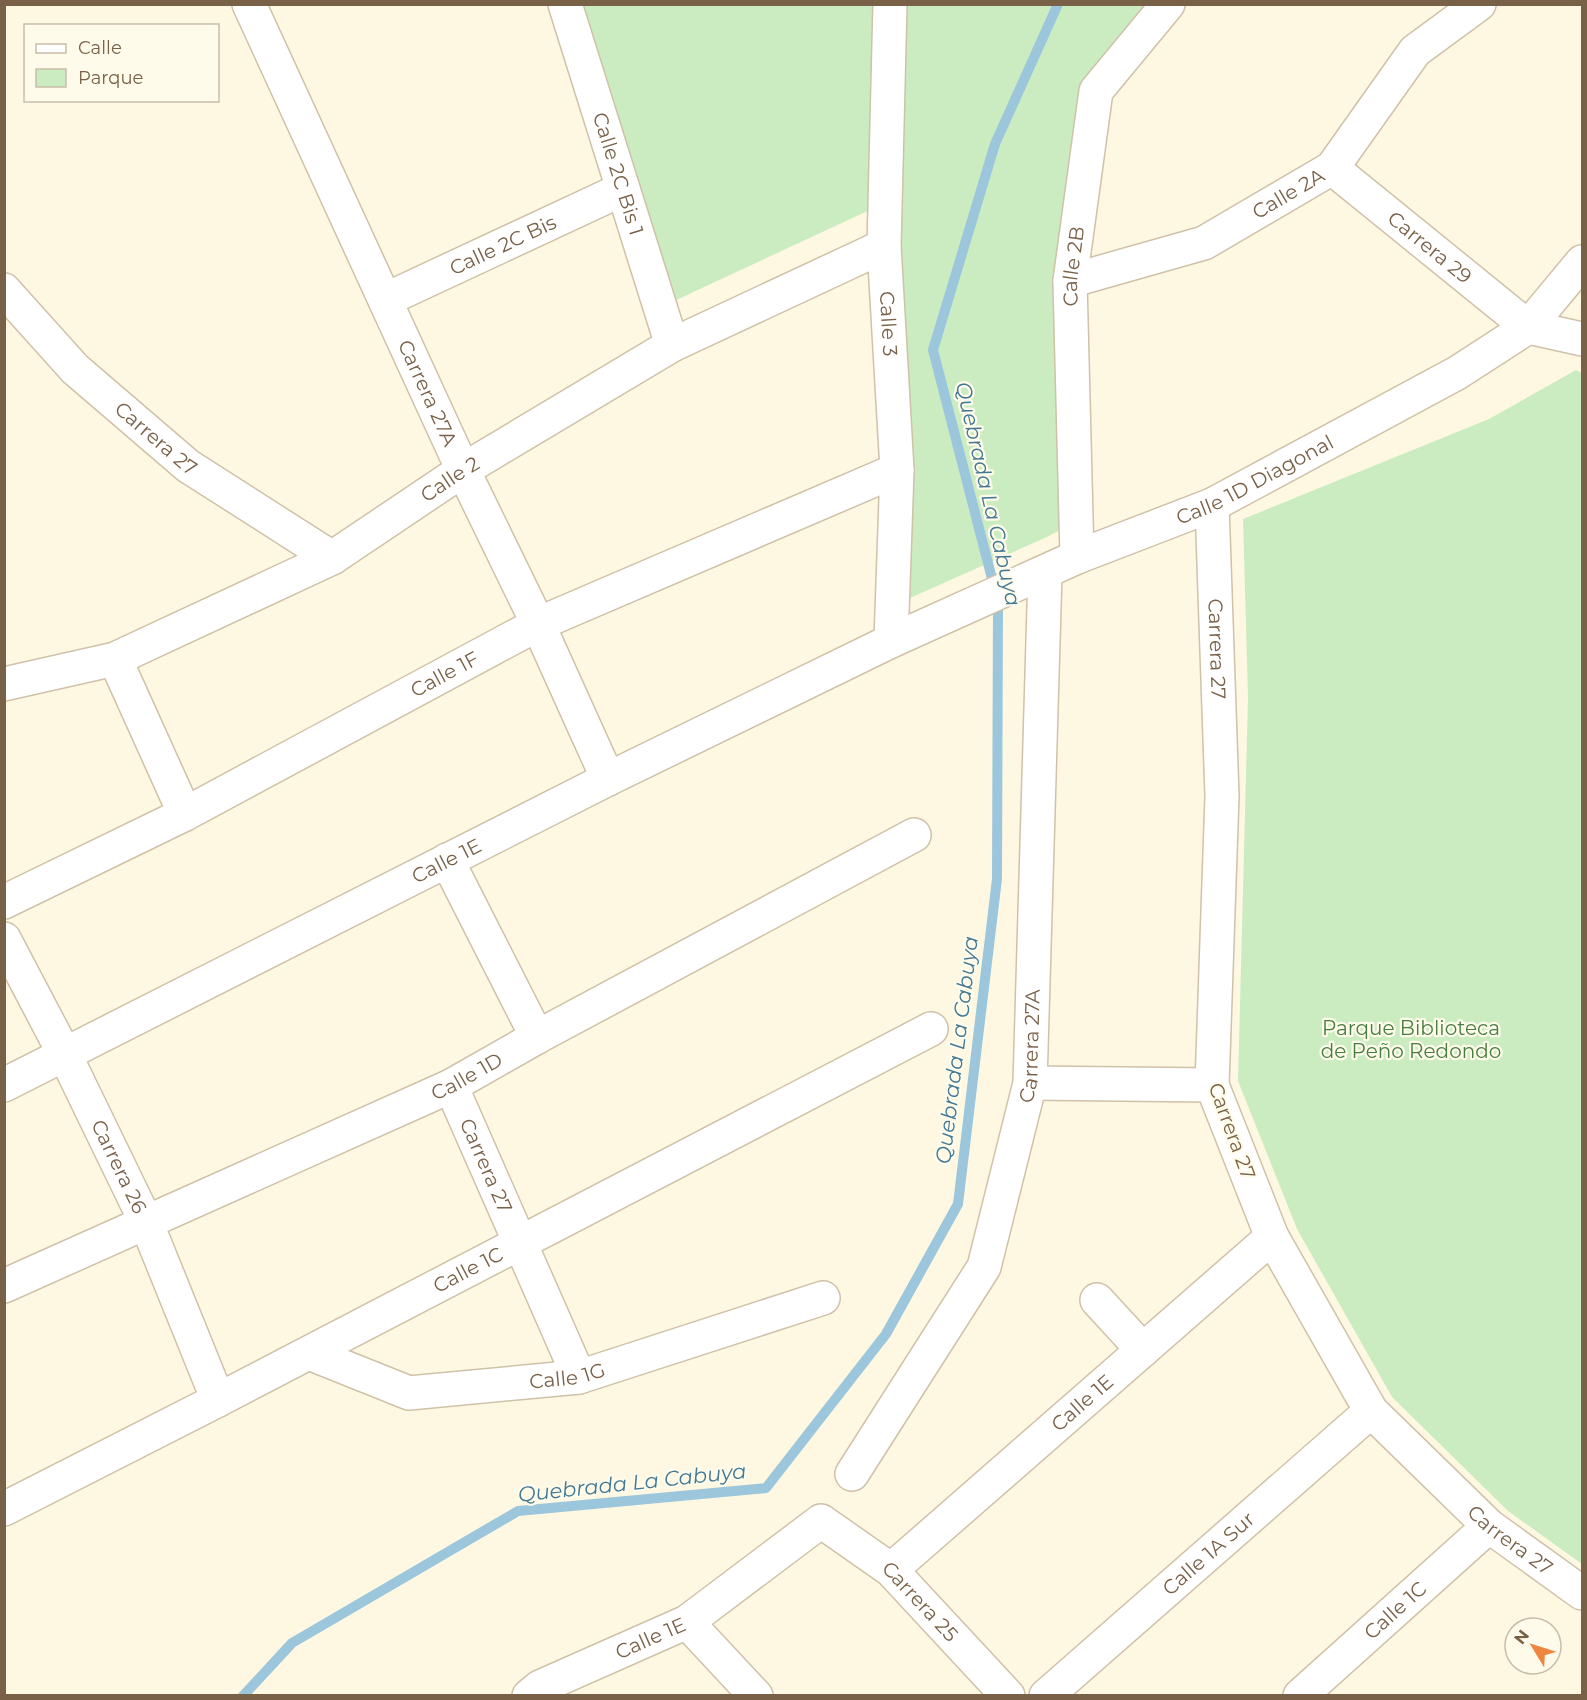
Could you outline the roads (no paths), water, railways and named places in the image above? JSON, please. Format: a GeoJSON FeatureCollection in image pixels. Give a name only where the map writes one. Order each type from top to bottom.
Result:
{"type":"FeatureCollection","features":[{"type":"Feature","properties":{"kind":"street","name":"Calle 2C Bis 1"},"geometry":{"type":"LineString","coordinates":[[565,4],[672,345]]}},
{"type":"Feature","properties":{"kind":"street","name":"Calle 3"},"geometry":{"type":"LineString","coordinates":[[890,4],[884,246],[897,470],[891,641]]}},
{"type":"Feature","properties":{"kind":"street","name":"Calle 2B"},"geometry":{"type":"LineString","coordinates":[[1077,557],[1070,281],[1096,91],[1168,4]]}},
{"type":"Feature","properties":{"kind":"street","name":"Calle 2A"},"geometry":{"type":"LineString","coordinates":[[1070,281],[1204,243],[1332,168],[1415,51],[1479,4]]}},
{"type":"Feature","properties":{"kind":"street","name":"Carrera 27A"},"geometry":{"type":"LineString","coordinates":[[249,5],[608,779]]}},
{"type":"Feature","properties":{"kind":"street","name":"Carrera 29"},"geometry":{"type":"LineString","coordinates":[[1332,168],[1528,327]]}},
{"type":"Feature","properties":{"kind":"street","name":"Calle 2C Bis"},"geometry":{"type":"LineString","coordinates":[[385,300],[623,189]]}},
{"type":"Feature","properties":{"kind":"street","name":"Calle 2"},"geometry":{"type":"LineString","coordinates":[[4,684],[115,658],[332,558],[463,470],[672,345],[884,246]]}},
{"type":"Feature","properties":{"kind":"street","name":"Calle 1D Diagonal"},"geometry":{"type":"LineString","coordinates":[[891,641],[1077,557],[1212,506],[1456,373],[1528,327],[1582,262]]}},
{"type":"Feature","properties":{"kind":"street","name":"Carrera 27"},"geometry":{"type":"LineString","coordinates":[[4,290],[75,369],[188,466],[332,558]]}},
{"type":"Feature","properties":{"kind":"street"},"geometry":{"type":"LineString","coordinates":[[1528,327],[1582,339]]}},
{"type":"Feature","properties":{"kind":"street","name":"Calle 1F"},"geometry":{"type":"LineString","coordinates":[[4,902],[185,814],[538,624],[897,470]]}},
{"type":"Feature","properties":{"kind":"street","name":"Carrera 27"},"geometry":{"type":"LineString","coordinates":[[1212,506],[1222,796],[1212,1085],[1272,1237],[1371,1411],[1489,1526],[1582,1593]]}},
{"type":"Feature","properties":{"kind":"street","name":"Carrera 27A"},"geometry":{"type":"LineString","coordinates":[[852,1474],[984,1267],[1030,1083],[1031,579]]}},
{"type":"Feature","properties":{"kind":"street","name":"Calle 1E"},"geometry":{"type":"LineString","coordinates":[[4,1085],[608,779],[891,641]]}},
{"type":"Feature","properties":{"kind":"street"},"geometry":{"type":"LineString","coordinates":[[115,658],[185,814]]}},
{"type":"Feature","properties":{"kind":"street","name":"Calle 1D"},"geometry":{"type":"LineString","coordinates":[[4,1286],[451,1086],[537,1037],[914,835]]}},
{"type":"Feature","properties":{"kind":"street"},"geometry":{"type":"LineString","coordinates":[[447,860],[537,1037]]}},
{"type":"Feature","properties":{"kind":"street","name":"Carrera 26"},"geometry":{"type":"LineString","coordinates":[[4,939],[65,1055],[146,1222],[218,1400]]}},
{"type":"Feature","properties":{"kind":"street","name":"Calle 1C"},"geometry":{"type":"LineString","coordinates":[[4,1509],[931,1029]]}},
{"type":"Feature","properties":{"kind":"street"},"geometry":{"type":"LineString","coordinates":[[1030,1083],[1212,1085]]}},
{"type":"Feature","properties":{"kind":"street","name":"Carrera 27"},"geometry":{"type":"LineString","coordinates":[[451,1086],[579,1377]]}},
{"type":"Feature","properties":{"kind":"street","name":"Calle 1E"},"geometry":{"type":"LineString","coordinates":[[891,1570],[1272,1237]]}},
{"type":"Feature","properties":{"kind":"street","name":"Calle 1G"},"geometry":{"type":"LineString","coordinates":[[309,1353],[409,1393],[579,1377],[823,1298]]}},
{"type":"Feature","properties":{"kind":"street"},"geometry":{"type":"LineString","coordinates":[[1097,1300],[1143,1350]]}},
{"type":"Feature","properties":{"kind":"street","name":"Calle 1A Sur"},"geometry":{"type":"LineString","coordinates":[[1046,1695],[1371,1411]]}},
{"type":"Feature","properties":{"kind":"street","name":"Calle 1E"},"geometry":{"type":"LineString","coordinates":[[539,1693],[687,1622],[821,1521]]}},
{"type":"Feature","properties":{"kind":"street","name":"Carrera 25"},"geometry":{"type":"LineString","coordinates":[[821,1521],[891,1570],[1008,1695]]}},
{"type":"Feature","properties":{"kind":"street","name":"Calle 1C"},"geometry":{"type":"LineString","coordinates":[[1300,1695],[1489,1526]]}},
{"type":"Feature","properties":{"kind":"street"},"geometry":{"type":"LineString","coordinates":[[687,1622],[756,1695]]}},
{"type":"Feature","properties":{"kind":"waterway","name":"Quebrada La Cabuya"},"geometry":{"type":"LineString","coordinates":[[243,1696],[292,1643],[518,1511],[766,1488],[886,1334],[958,1204],[997,879],[998,602],[933,350],[995,144],[1058,4]]}},
{"type":"Feature","properties":{"kind":"park label","name":"Parque Biblioteca de Peño Redondo"},"geometry":{"type":"Point","coordinates":[1411,1040]}}]}
